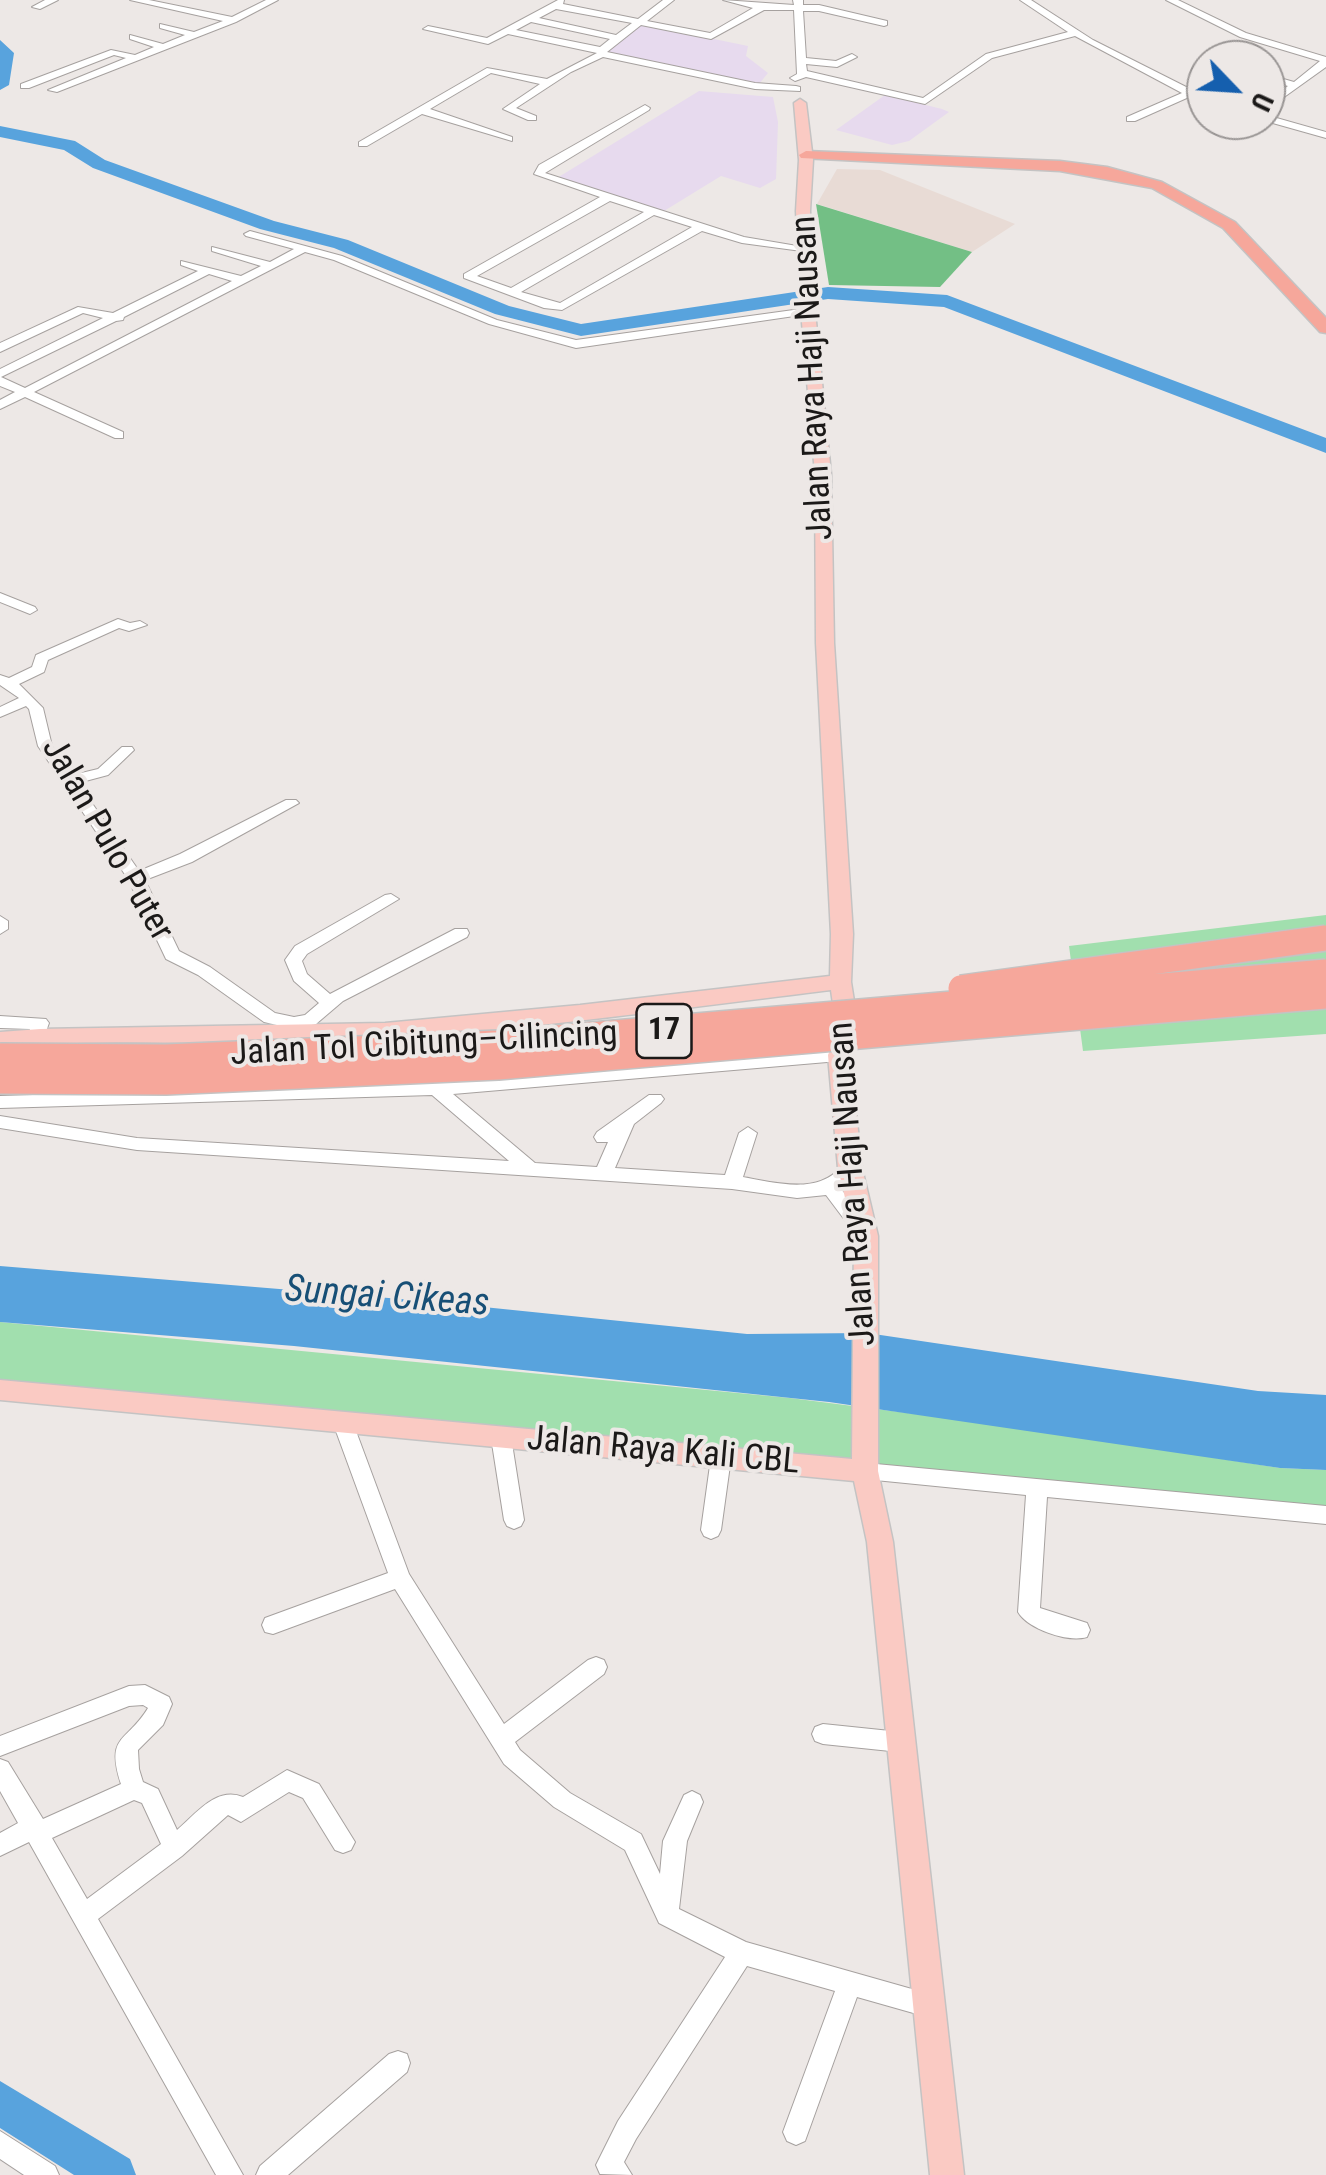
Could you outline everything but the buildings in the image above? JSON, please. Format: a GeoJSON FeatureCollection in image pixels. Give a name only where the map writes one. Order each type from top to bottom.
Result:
{"type":"FeatureCollection","features":[{"type":"Feature","properties":{"kind":"highway"},"geometry":{"type":"LineString","coordinates":[[813,151],[1064,157],[1154,175],[1196,192],[1244,222],[1326,306]]}},
{"type":"Feature","properties":{"kind":"highway"},"geometry":{"type":"LineString","coordinates":[[813,151],[1060,166],[1157,186],[1201,206],[1229,225],[1326,328]]}},
{"type":"Feature","properties":{"kind":"highway"},"geometry":{"type":"LineString","coordinates":[[724,1027],[927,992],[1326,938]]}},
{"type":"Feature","properties":{"kind":"highway","name":"Jalan Tol Cibitung–Cilincing"},"geometry":{"type":"LineString","coordinates":[[0,1056],[149,1060],[471,1045],[724,1027],[1326,972]]}},
{"type":"Feature","properties":{"kind":"highway","name":"Jalan Tol Cibitung–Cilincing"},"geometry":{"type":"LineString","coordinates":[[5,1095],[456,1069],[1326,996]]}},
{"type":"Feature","properties":{"kind":"main road","name":"Jalan Raya Haji Nausan"},"geometry":{"type":"LineString","coordinates":[[797,94],[813,151],[805,190],[805,250],[823,474],[824,643],[842,934],[840,982],[848,1032],[839,1056],[850,1168],[866,1236],[865,1461],[880,1542],[947,2175]]}},
{"type":"Feature","properties":{"kind":"main road"},"geometry":{"type":"LineString","coordinates":[[2,1030],[37,1035],[541,1019],[840,982]]}},
{"type":"Feature","properties":{"kind":"main road","name":"Jalan Raya Kali CBL"},"geometry":{"type":"LineString","coordinates":[[0,1390],[721,1458],[865,1461]]}},
{"type":"Feature","properties":{"kind":"street"},"geometry":{"type":"LineString","coordinates":[[37,7],[53,0]]}},
{"type":"Feature","properties":{"kind":"street"},"geometry":{"type":"LineString","coordinates":[[135,0],[233,20]]}},
{"type":"Feature","properties":{"kind":"street"},"geometry":{"type":"LineString","coordinates":[[176,8],[192,0]]}},
{"type":"Feature","properties":{"kind":"street"},"geometry":{"type":"LineString","coordinates":[[53,90],[233,20],[273,0]]}},
{"type":"Feature","properties":{"kind":"street"},"geometry":{"type":"LineString","coordinates":[[532,0],[711,36],[762,7]]}},
{"type":"Feature","properties":{"kind":"street"},"geometry":{"type":"LineString","coordinates":[[488,41],[566,0]]}},
{"type":"Feature","properties":{"kind":"street"},"geometry":{"type":"LineString","coordinates":[[532,118],[508,109],[602,52],[669,0]]}},
{"type":"Feature","properties":{"kind":"street"},"geometry":{"type":"LineString","coordinates":[[728,0],[884,22]]}},
{"type":"Feature","properties":{"kind":"street"},"geometry":{"type":"LineString","coordinates":[[839,16],[860,0]]}},
{"type":"Feature","properties":{"kind":"street"},"geometry":{"type":"LineString","coordinates":[[1025,0],[1076,33],[1186,92]]}},
{"type":"Feature","properties":{"kind":"street"},"geometry":{"type":"LineString","coordinates":[[1171,0],[1243,35],[1326,61]]}},
{"type":"Feature","properties":{"kind":"street"},"geometry":{"type":"LineString","coordinates":[[798,8],[802,73]]}},
{"type":"Feature","properties":{"kind":"street"},"geometry":{"type":"LineString","coordinates":[[527,18],[618,38]]}},
{"type":"Feature","properties":{"kind":"street"},"geometry":{"type":"LineString","coordinates":[[163,26],[194,35]]}},
{"type":"Feature","properties":{"kind":"street"},"geometry":{"type":"LineString","coordinates":[[428,29],[502,44]]}},
{"type":"Feature","properties":{"kind":"street"},"geometry":{"type":"LineString","coordinates":[[506,31],[797,94],[795,78],[802,73],[924,101],[1000,52],[1076,33]]}},
{"type":"Feature","properties":{"kind":"street"},"geometry":{"type":"LineString","coordinates":[[133,37],[163,47]]}},
{"type":"Feature","properties":{"kind":"street"},"geometry":{"type":"LineString","coordinates":[[25,86],[114,52],[135,58]]}},
{"type":"Feature","properties":{"kind":"street"},"geometry":{"type":"LineString","coordinates":[[801,60],[837,64],[852,57]]}},
{"type":"Feature","properties":{"kind":"street"},"geometry":{"type":"LineString","coordinates":[[1286,91],[1326,61]]}},
{"type":"Feature","properties":{"kind":"street"},"geometry":{"type":"LineString","coordinates":[[363,144],[490,70],[551,83]]}},
{"type":"Feature","properties":{"kind":"street"},"geometry":{"type":"LineString","coordinates":[[1155,92],[1169,83]]}},
{"type":"Feature","properties":{"kind":"street"},"geometry":{"type":"LineString","coordinates":[[1286,83],[1294,85]]}},
{"type":"Feature","properties":{"kind":"street"},"geometry":{"type":"LineString","coordinates":[[1131,119],[1186,95]]}},
{"type":"Feature","properties":{"kind":"street"},"geometry":{"type":"LineString","coordinates":[[645,108],[538,170],[541,175],[761,246],[805,250]]}},
{"type":"Feature","properties":{"kind":"street"},"geometry":{"type":"LineString","coordinates":[[420,110],[474,131],[508,139]]}},
{"type":"Feature","properties":{"kind":"street"},"geometry":{"type":"LineString","coordinates":[[474,131],[513,110]]}},
{"type":"Feature","properties":{"kind":"street"},"geometry":{"type":"LineString","coordinates":[[1286,124],[1326,135]]}},
{"type":"Feature","properties":{"kind":"street"},"geometry":{"type":"LineString","coordinates":[[609,197],[468,275],[562,307],[700,227]]}},
{"type":"Feature","properties":{"kind":"street"},"geometry":{"type":"LineString","coordinates":[[513,292],[653,211]]}},
{"type":"Feature","properties":{"kind":"street"},"geometry":{"type":"LineString","coordinates":[[250,234],[354,264],[493,322],[576,344],[809,309]]}},
{"type":"Feature","properties":{"kind":"street"},"geometry":{"type":"LineString","coordinates":[[216,248],[272,266]]}},
{"type":"Feature","properties":{"kind":"street"},"geometry":{"type":"LineString","coordinates":[[0,404],[303,248]]}},
{"type":"Feature","properties":{"kind":"street"},"geometry":{"type":"LineString","coordinates":[[185,263],[244,280]]}},
{"type":"Feature","properties":{"kind":"street"},"geometry":{"type":"LineString","coordinates":[[0,378],[208,270]]}},
{"type":"Feature","properties":{"kind":"street"},"geometry":{"type":"LineString","coordinates":[[0,348],[82,309],[149,329]]}},
{"type":"Feature","properties":{"kind":"street"},"geometry":{"type":"LineString","coordinates":[[0,378],[118,435]]}},
{"type":"Feature","properties":{"kind":"street"},"geometry":{"type":"LineString","coordinates":[[0,596],[30,610]]}},
{"type":"Feature","properties":{"kind":"street"},"geometry":{"type":"LineString","coordinates":[[5,681],[39,669],[41,658],[118,622],[129,627],[140,625]]}},
{"type":"Feature","properties":{"kind":"street","name":"Jalan Pulo Puter"},"geometry":{"type":"LineString","coordinates":[[5,681],[28,699],[40,717],[45,746],[136,878],[172,955],[204,971],[270,1018],[315,1027]]}},
{"type":"Feature","properties":{"kind":"street"},"geometry":{"type":"LineString","coordinates":[[0,714],[28,699]]}},
{"type":"Feature","properties":{"kind":"street"},"geometry":{"type":"LineString","coordinates":[[72,780],[103,772],[126,750]]}},
{"type":"Feature","properties":{"kind":"street"},"geometry":{"type":"LineString","coordinates":[[136,878],[186,858],[292,803]]}},
{"type":"Feature","properties":{"kind":"street"},"geometry":{"type":"LineString","coordinates":[[328,1002],[294,970],[292,960],[301,950],[391,900]]}},
{"type":"Feature","properties":{"kind":"street"},"geometry":{"type":"LineString","coordinates":[[0,921],[0,929]]}},
{"type":"Feature","properties":{"kind":"street"},"geometry":{"type":"LineString","coordinates":[[315,1027],[328,1002],[461,934]]}},
{"type":"Feature","properties":{"kind":"street"},"geometry":{"type":"LineString","coordinates":[[37,1035],[5,1095],[436,1089],[839,1056]]}},
{"type":"Feature","properties":{"kind":"street"},"geometry":{"type":"LineString","coordinates":[[436,1089],[529,1168]]}},
{"type":"Feature","properties":{"kind":"street"},"geometry":{"type":"LineString","coordinates":[[603,1137],[655,1099]]}},
{"type":"Feature","properties":{"kind":"street"},"geometry":{"type":"LineString","coordinates":[[603,1175],[626,1120]]}},
{"type":"Feature","properties":{"kind":"street"},"geometry":{"type":"LineString","coordinates":[[0,1122],[136,1144],[732,1182],[801,1190],[830,1187],[848,1175],[850,1168]]}},
{"type":"Feature","properties":{"kind":"street"},"geometry":{"type":"LineString","coordinates":[[732,1182],[748,1133]]}},
{"type":"Feature","properties":{"kind":"street"},"geometry":{"type":"LineString","coordinates":[[830,1187],[866,1236]]}},
{"type":"Feature","properties":{"kind":"street"},"geometry":{"type":"LineString","coordinates":[[342,1423],[400,1578],[512,1757],[562,1800],[632,1842],[667,1915],[742,1953],[931,2006]]}},
{"type":"Feature","properties":{"kind":"street"},"geometry":{"type":"LineString","coordinates":[[501,1438],[514,1520]]}},
{"type":"Feature","properties":{"kind":"street"},"geometry":{"type":"LineString","coordinates":[[711,1530],[721,1458]]}},
{"type":"Feature","properties":{"kind":"street","name":"Jalan Raya Kali CBL"},"geometry":{"type":"LineString","coordinates":[[865,1461],[1038,1486],[1326,1514]]}},
{"type":"Feature","properties":{"kind":"street"},"geometry":{"type":"LineString","coordinates":[[1038,1486],[1028,1607],[1032,1616],[1079,1630]]}},
{"type":"Feature","properties":{"kind":"street"},"geometry":{"type":"LineString","coordinates":[[272,1625],[400,1578]]}},
{"type":"Feature","properties":{"kind":"street"},"geometry":{"type":"LineString","coordinates":[[501,1739],[596,1668]]}},
{"type":"Feature","properties":{"kind":"street"},"geometry":{"type":"LineString","coordinates":[[0,1746],[129,1696],[145,1695],[161,1704],[156,1721],[128,1742],[123,1760],[134,1789],[150,1796],[174,1848]]}},
{"type":"Feature","properties":{"kind":"street"},"geometry":{"type":"LineString","coordinates":[[823,1734],[900,1742]]}},
{"type":"Feature","properties":{"kind":"street"},"geometry":{"type":"LineString","coordinates":[[0,1769],[230,2175]]}},
{"type":"Feature","properties":{"kind":"street"},"geometry":{"type":"LineString","coordinates":[[83,1916],[174,1848],[223,1805],[234,1804],[240,1811],[248,1808],[287,1780],[312,1791],[343,1842]]}},
{"type":"Feature","properties":{"kind":"street"},"geometry":{"type":"LineString","coordinates":[[0,1844],[134,1789]]}},
{"type":"Feature","properties":{"kind":"street"},"geometry":{"type":"LineString","coordinates":[[667,1915],[675,1841],[692,1802]]}},
{"type":"Feature","properties":{"kind":"street"},"geometry":{"type":"LineString","coordinates":[[618,2175],[609,2165],[626,2130],[742,1953]]}},
{"type":"Feature","properties":{"kind":"street"},"geometry":{"type":"LineString","coordinates":[[796,2132],[849,1984]]}},
{"type":"Feature","properties":{"kind":"street"},"geometry":{"type":"LineString","coordinates":[[269,2175],[398,2062]]}},
{"type":"Feature","properties":{"kind":"street"},"geometry":{"type":"LineString","coordinates":[[0,2144],[46,2175]]}},
{"type":"Feature","properties":{"kind":"shaded area"},"geometry":{"type":"Polygon","coordinates":[[[641,24],[748,46],[746,56],[768,73],[759,84],[605,54],[641,24]]]}},
{"type":"Feature","properties":{"kind":"shaded area"},"geometry":{"type":"Polygon","coordinates":[[[699,91],[773,97],[778,122],[776,179],[760,188],[721,176],[664,211],[557,178],[699,91]]]}},
{"type":"Feature","properties":{"kind":"shaded area"},"geometry":{"type":"Polygon","coordinates":[[[885,95],[949,112],[909,141],[892,145],[836,130],[885,95]]]}},
{"type":"Feature","properties":{"kind":"shaded area"},"geometry":{"type":"Polygon","coordinates":[[[837,169],[880,170],[1015,224],[972,252],[817,204],[837,169]]]}},
{"type":"Feature","properties":{"kind":"green space"},"geometry":{"type":"Polygon","coordinates":[[[816,204],[972,252],[940,287],[829,285],[816,204]]]}},
{"type":"Feature","properties":{"kind":"green space"},"geometry":{"type":"Polygon","coordinates":[[[1326,915],[1326,1034],[1083,1051],[1069,946],[1326,915]]]}},
{"type":"Feature","properties":{"kind":"green space"},"geometry":{"type":"Polygon","coordinates":[[[0,1322],[790,1398],[1025,1428],[1280,1468],[1326,1470],[1326,1507],[0,1390],[0,1322]]]}},
{"type":"Feature","properties":{"kind":"water","name":"Sungai Cikeas"},"geometry":{"type":"Polygon","coordinates":[[[0,1266],[425,1301],[747,1334],[867,1333],[1258,1391],[1326,1395],[1326,1470],[1280,1468],[829,1402],[294,1346],[0,1322],[0,1266]]]}},
{"type":"Feature","properties":{"kind":"waterway"},"geometry":{"type":"LineString","coordinates":[[0,45],[6,53],[0,85]]}},
{"type":"Feature","properties":{"kind":"waterway"},"geometry":{"type":"LineString","coordinates":[[0,131],[19,138],[69,145],[99,164],[267,225],[341,244],[502,310],[581,330],[828,293],[947,301],[1326,446]]}},
{"type":"Feature","properties":{"kind":"waterway"},"geometry":{"type":"LineString","coordinates":[[0,2103],[114,2175]]}}]}
